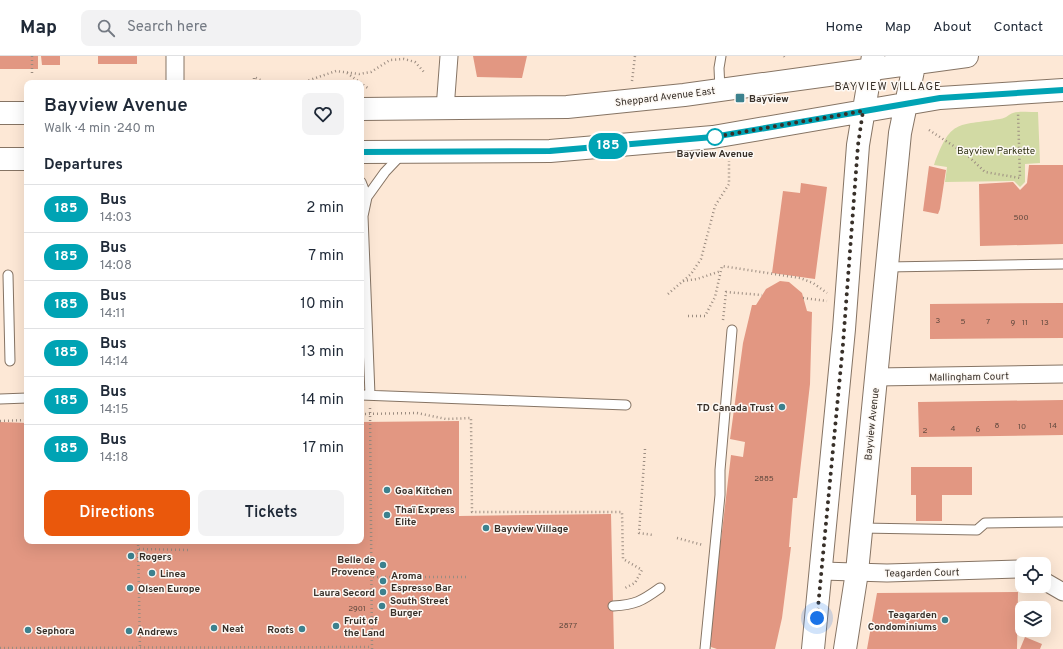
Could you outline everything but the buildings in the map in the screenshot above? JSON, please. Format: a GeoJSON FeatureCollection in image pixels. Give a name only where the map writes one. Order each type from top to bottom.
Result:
{"type":"FeatureCollection","features":[{"type":"Feature","properties":{"kind":"main road","name":"Sheppard Avenue East"},"geometry":{"type":"LineString","coordinates":[[364,109],[567,107],[720,90],[872,62],[967,56]]}},
{"type":"Feature","properties":{"kind":"main road","name":"Bayview Avenue"},"geometry":{"type":"LineString","coordinates":[[845,649],[857,572],[900,133],[915,59]]}},
{"type":"Feature","properties":{"kind":"main road"},"geometry":{"type":"LineString","coordinates":[[814,649],[843,337],[858,145],[872,62]]}},
{"type":"Feature","properties":{"kind":"main road"},"geometry":{"type":"LineString","coordinates":[[364,152],[550,151],[698,138],[940,98],[1063,90]]}},
{"type":"Feature","properties":{"kind":"main road"},"geometry":{"type":"LineString","coordinates":[[0,114],[24,113]]}},
{"type":"Feature","properties":{"kind":"main road"},"geometry":{"type":"LineString","coordinates":[[0,159],[24,159]]}},
{"type":"Feature","properties":{"kind":"street"},"geometry":{"type":"LineString","coordinates":[[175,56],[175,80]]}},
{"type":"Feature","properties":{"kind":"street"},"geometry":{"type":"LineString","coordinates":[[445,109],[449,56]]}},
{"type":"Feature","properties":{"kind":"street","name":"Mallingham Court"},"geometry":{"type":"LineString","coordinates":[[876,376],[1063,374]]}},
{"type":"Feature","properties":{"kind":"street","name":"Teagarden Court"},"geometry":{"type":"LineString","coordinates":[[822,571],[1015,570]]}},
{"type":"Feature","properties":{"kind":"street"},"geometry":{"type":"LineString","coordinates":[[1051,585],[1063,592]]}},
{"type":"Feature","properties":{"kind":"lane"},"geometry":{"type":"LineString","coordinates":[[720,90],[719,68],[721,56]]}},
{"type":"Feature","properties":{"kind":"lane"},"geometry":{"type":"LineString","coordinates":[[364,211],[367,197],[385,172],[405,151]]}},
{"type":"Feature","properties":{"kind":"lane"},"geometry":{"type":"LineString","coordinates":[[364,190],[367,197]]}},
{"type":"Feature","properties":{"kind":"lane"},"geometry":{"type":"LineString","coordinates":[[887,267],[1063,264]]}},
{"type":"Feature","properties":{"kind":"lane"},"geometry":{"type":"LineString","coordinates":[[8,275],[10,361]]}},
{"type":"Feature","properties":{"kind":"lane"},"geometry":{"type":"LineString","coordinates":[[364,276],[366,395],[626,405]]}},
{"type":"Feature","properties":{"kind":"lane"},"geometry":{"type":"LineString","coordinates":[[705,649],[720,495],[720,470],[732,330]]}},
{"type":"Feature","properties":{"kind":"lane"},"geometry":{"type":"LineString","coordinates":[[0,399],[24,398]]}},
{"type":"Feature","properties":{"kind":"lane"},"geometry":{"type":"LineString","coordinates":[[861,528],[977,530],[985,523],[1063,522]]}},
{"type":"Feature","properties":{"kind":"lane"},"geometry":{"type":"LineString","coordinates":[[613,606],[631,605],[643,600],[660,588]]}},
{"type":"Feature","properties":{"kind":"path"},"geometry":{"type":"LineString","coordinates":[[32,56],[32,73]]}},
{"type":"Feature","properties":{"kind":"path"},"geometry":{"type":"LineString","coordinates":[[632,82],[635,56]]}},
{"type":"Feature","properties":{"kind":"path"},"geometry":{"type":"LineString","coordinates":[[310,80],[336,71],[359,74],[371,72],[390,60],[404,59],[415,62],[424,72]]}},
{"type":"Feature","properties":{"kind":"path"},"geometry":{"type":"LineString","coordinates":[[346,73],[356,80]]}},
{"type":"Feature","properties":{"kind":"path"},"geometry":{"type":"LineString","coordinates":[[254,80],[254,77],[260,80]]}},
{"type":"Feature","properties":{"kind":"path"},"geometry":{"type":"LineString","coordinates":[[364,85],[370,89]]}},
{"type":"Feature","properties":{"kind":"path"},"geometry":{"type":"LineString","coordinates":[[929,130],[966,154],[985,172],[1020,178],[1018,110]]}},
{"type":"Feature","properties":{"kind":"path"},"geometry":{"type":"LineString","coordinates":[[668,294],[683,281],[701,259],[715,206],[729,184],[729,161]]}},
{"type":"Feature","properties":{"kind":"path"},"geometry":{"type":"LineString","coordinates":[[688,316],[705,316],[715,297],[722,266],[800,278],[813,283],[828,294]]}},
{"type":"Feature","properties":{"kind":"path"},"geometry":{"type":"LineString","coordinates":[[683,281],[697,279],[721,271]]}},
{"type":"Feature","properties":{"kind":"path"},"geometry":{"type":"LineString","coordinates":[[723,324],[726,292],[762,294]]}},
{"type":"Feature","properties":{"kind":"path"},"geometry":{"type":"LineString","coordinates":[[804,298],[828,301]]}},
{"type":"Feature","properties":{"kind":"path"},"geometry":{"type":"LineString","coordinates":[[0,648],[372,648],[373,577],[370,414],[366,395]]}},
{"type":"Feature","properties":{"kind":"path"},"geometry":{"type":"LineString","coordinates":[[364,414],[417,413],[446,419],[471,418],[472,512],[622,512],[623,559],[642,570],[635,583],[623,589]]}},
{"type":"Feature","properties":{"kind":"path"},"geometry":{"type":"LineString","coordinates":[[0,421],[24,420]]}},
{"type":"Feature","properties":{"kind":"path"},"geometry":{"type":"LineString","coordinates":[[645,449],[640,533],[653,535]]}},
{"type":"Feature","properties":{"kind":"path"},"geometry":{"type":"LineString","coordinates":[[677,538],[694,544]]}},
{"type":"Feature","properties":{"kind":"path"},"geometry":{"type":"LineString","coordinates":[[138,544],[140,648]]}},
{"type":"Feature","properties":{"kind":"path"},"geometry":{"type":"LineString","coordinates":[[138,549],[190,550]]}},
{"type":"Feature","properties":{"kind":"path"},"geometry":{"type":"LineString","coordinates":[[373,577],[466,577]]}},
{"type":"Feature","properties":{"kind":"green space","name":"Bayview Parkette"},"geometry":{"type":"Polygon","coordinates":[[[1016,112],[1038,112],[1040,163],[1025,164],[1025,182],[1020,187],[1014,181],[945,182],[947,167],[934,165],[945,139],[957,127],[1006,117],[1016,112]]]}},
{"type":"Feature","properties":{"kind":"bus line","name":"185"},"geometry":{"type":"LineString","coordinates":[[364,152],[550,151],[713,137],[940,98],[1013,92],[1063,90]]}},
{"type":"Feature","properties":{"kind":"place","name":"Bayview"},"geometry":{"type":"Point","coordinates":[740,98]}},
{"type":"Feature","properties":{"kind":"place","name":"Bayview Avenue"},"geometry":{"type":"Point","coordinates":[715,137]}},
{"type":"Feature","properties":{"kind":"place","name":"TD Canada Trust"},"geometry":{"type":"Point","coordinates":[782,407]}},
{"type":"Feature","properties":{"kind":"place","name":"Goa Kitchen"},"geometry":{"type":"Point","coordinates":[387,490]}},
{"type":"Feature","properties":{"kind":"place","name":"Thaï Express Elite"},"geometry":{"type":"Point","coordinates":[387,515]}},
{"type":"Feature","properties":{"kind":"place","name":"Bayview Village"},"geometry":{"type":"Point","coordinates":[486,528]}},
{"type":"Feature","properties":{"kind":"place","name":"Rogers"},"geometry":{"type":"Point","coordinates":[131,556]}},
{"type":"Feature","properties":{"kind":"place","name":"Belle de Provence"},"geometry":{"type":"Point","coordinates":[383,565]}},
{"type":"Feature","properties":{"kind":"place","name":"Linea"},"geometry":{"type":"Point","coordinates":[152,573]}},
{"type":"Feature","properties":{"kind":"place","name":"Aroma Espresso Bar"},"geometry":{"type":"Point","coordinates":[383,581]}},
{"type":"Feature","properties":{"kind":"place","name":"Olsen Europe"},"geometry":{"type":"Point","coordinates":[130,588]}},
{"type":"Feature","properties":{"kind":"place","name":"Laura Secord"},"geometry":{"type":"Point","coordinates":[383,592]}},
{"type":"Feature","properties":{"kind":"place","name":"South Street Burger"},"geometry":{"type":"Point","coordinates":[382,606]}},
{"type":"Feature","properties":{"kind":"place","name":"Teagarden Condominiums"},"geometry":{"type":"Point","coordinates":[945,620]}},
{"type":"Feature","properties":{"kind":"place","name":"Fruit of the Land"},"geometry":{"type":"Point","coordinates":[336,626]}},
{"type":"Feature","properties":{"kind":"place","name":"Neat"},"geometry":{"type":"Point","coordinates":[214,628]}},
{"type":"Feature","properties":{"kind":"place","name":"Roots"},"geometry":{"type":"Point","coordinates":[302,629]}},
{"type":"Feature","properties":{"kind":"place","name":"Sephora"},"geometry":{"type":"Point","coordinates":[28,630]}},
{"type":"Feature","properties":{"kind":"place","name":"Andrews"},"geometry":{"type":"Point","coordinates":[129,631]}},
{"type":"Feature","properties":{"kind":"district","name":"BAYVIEW VILLAGE"},"geometry":{"type":"Point","coordinates":[888,86]}},
{"type":"Feature","properties":{"kind":"route"},"geometry":{"type":"LineString","coordinates":[[715,137],[713,137],[863,111],[858,145],[843,344],[817,618]]}}]}
